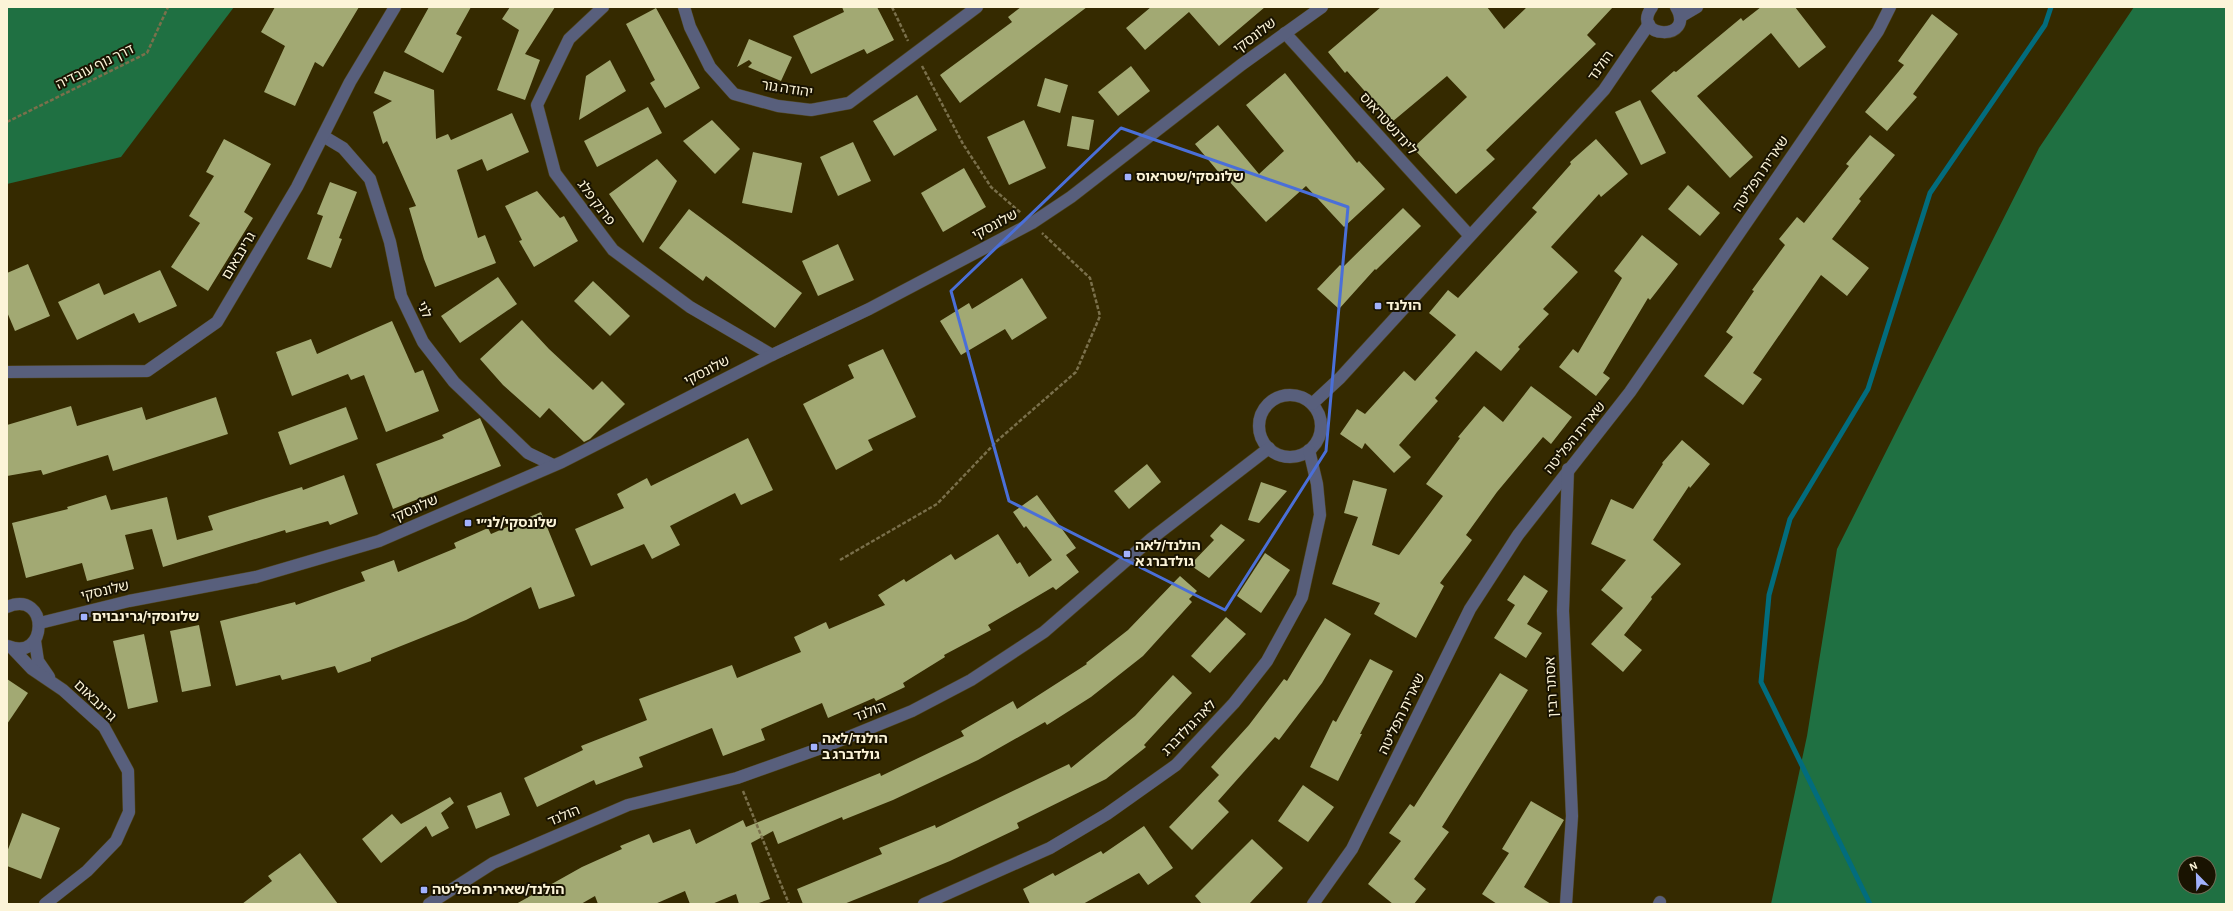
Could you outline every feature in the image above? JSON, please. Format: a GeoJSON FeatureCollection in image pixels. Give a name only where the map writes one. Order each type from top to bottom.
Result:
{"type":"FeatureCollection","features":[{"type":"Feature","properties":{"kind":"street","name":"גרינבאום"},"geometry":{"type":"LineString","coordinates":[[7,372],[147,371],[218,322],[297,187],[350,82],[394,7]]}},
{"type":"Feature","properties":{"kind":"street","name":"פרנק פלג"},"geometry":{"type":"LineString","coordinates":[[603,7],[568,39],[537,105],[555,173],[613,250],[690,307],[772,355]]}},
{"type":"Feature","properties":{"kind":"street","name":"יהודה גור"},"geometry":{"type":"LineString","coordinates":[[684,7],[690,27],[710,67],[734,94],[778,106],[811,110],[849,104],[977,7]]}},
{"type":"Feature","properties":{"kind":"street","name":"שלונסקי"},"geometry":{"type":"LineString","coordinates":[[40,623],[129,600],[256,577],[380,541],[553,465],[772,355],[869,310],[1032,223],[1071,197],[1285,33],[1322,7]]}},
{"type":"Feature","properties":{"kind":"street"},"geometry":{"type":"LineString","coordinates":[[1652,7],[1648,15],[1649,24],[1656,32],[1667,33],[1676,27],[1678,12],[1697,7]]}},
{"type":"Feature","properties":{"kind":"street","name":"שארית הפליטה"},"geometry":{"type":"LineString","coordinates":[[1313,904],[1352,849],[1470,609],[1518,535],[1568,469],[1630,392],[1878,31],[1890,7]]}},
{"type":"Feature","properties":{"kind":"street","name":"הולנד"},"geometry":{"type":"LineString","coordinates":[[1312,404],[1340,378],[1469,235],[1604,90],[1649,24]]}},
{"type":"Feature","properties":{"kind":"street","name":"לינדנשטראוס"},"geometry":{"type":"LineString","coordinates":[[1285,33],[1469,235]]}},
{"type":"Feature","properties":{"kind":"street","name":"לני"},"geometry":{"type":"LineString","coordinates":[[323,136],[343,148],[370,179],[390,242],[401,296],[423,342],[454,382],[528,453],[553,465]]}},
{"type":"Feature","properties":{"kind":"street"},"geometry":{"type":"LineString","coordinates":[[1291,395],[1302,397],[1312,404],[1319,414],[1321,427],[1319,438],[1309,450],[1294,457],[1283,456],[1269,448],[1262,438],[1259,425],[1267,405],[1278,398],[1291,395]]}},
{"type":"Feature","properties":{"kind":"street","name":"הולנד"},"geometry":{"type":"LineString","coordinates":[[429,904],[493,863],[628,805],[737,778],[824,747],[912,711],[972,680],[1044,632],[1151,539],[1269,448]]}},
{"type":"Feature","properties":{"kind":"street","name":"לאה גולדברג"},"geometry":{"type":"LineString","coordinates":[[924,904],[1050,848],[1108,814],[1176,765],[1234,703],[1267,661],[1302,597],[1320,514],[1317,484],[1309,450]]}},
{"type":"Feature","properties":{"kind":"street","name":"אסתר רבין"},"geometry":{"type":"LineString","coordinates":[[1566,904],[1572,816],[1563,611],[1568,469]]}},
{"type":"Feature","properties":{"kind":"street"},"geometry":{"type":"LineString","coordinates":[[7,607],[18,604],[29,608],[38,617],[40,629],[35,641],[38,662],[52,682]]}},
{"type":"Feature","properties":{"kind":"street"},"geometry":{"type":"LineString","coordinates":[[9,646],[20,648],[35,641]]}},
{"type":"Feature","properties":{"kind":"street","name":"גרינבאום"},"geometry":{"type":"LineString","coordinates":[[9,646],[32,669],[52,682],[104,727],[128,771],[129,812],[116,841],[87,871],[46,904]]}},
{"type":"Feature","properties":{"kind":"path","name":"דרך נוף עובדיה"},"geometry":{"type":"LineString","coordinates":[[7,122],[147,53],[168,7]]}},
{"type":"Feature","properties":{"kind":"path"},"geometry":{"type":"LineString","coordinates":[[840,560],[938,504],[998,440],[1076,372],[1100,316],[1090,278],[991,186],[963,144],[915,54],[892,7]]}},
{"type":"Feature","properties":{"kind":"path"},"geometry":{"type":"LineString","coordinates":[[737,778],[789,904]]}},
{"type":"Feature","properties":{"kind":"highlighted area"},"geometry":{"type":"Polygon","coordinates":[[[1121,128],[1348,207],[1326,451],[1225,610],[1009,501],[951,291],[1121,128]]]}},
{"type":"Feature","properties":{"kind":"green space"},"geometry":{"type":"Polygon","coordinates":[[[7,7],[234,7],[121,157],[7,184],[7,7]]]}},
{"type":"Feature","properties":{"kind":"green space"},"geometry":{"type":"Polygon","coordinates":[[[2134,7],[2226,7],[2226,904],[1771,904],[1807,736],[1837,549],[2039,148],[2134,7]]]}},
{"type":"Feature","properties":{"kind":"building"},"geometry":{"type":"Polygon","coordinates":[[[275,7],[359,7],[323,67],[315,62],[295,106],[264,92],[285,46],[261,32],[275,7]]]}},
{"type":"Feature","properties":{"kind":"building"},"geometry":{"type":"Polygon","coordinates":[[[429,7],[471,7],[456,34],[462,37],[443,73],[404,52],[429,7]]]}},
{"type":"Feature","properties":{"kind":"building"},"geometry":{"type":"Polygon","coordinates":[[[510,7],[555,7],[525,54],[540,60],[525,100],[497,90],[519,30],[502,19],[510,7]]]}},
{"type":"Feature","properties":{"kind":"building"},"geometry":{"type":"Polygon","coordinates":[[[842,7],[877,7],[894,40],[867,54],[864,49],[811,74],[793,36],[844,12],[842,7]]]}},
{"type":"Feature","properties":{"kind":"building"},"geometry":{"type":"Polygon","coordinates":[[[1021,7],[1087,7],[960,103],[940,75],[1012,22],[1008,17],[1021,7]]]}},
{"type":"Feature","properties":{"kind":"building"},"geometry":{"type":"Polygon","coordinates":[[[1151,7],[1265,7],[1219,46],[1189,12],[1145,50],[1126,28],[1151,7]]]}},
{"type":"Feature","properties":{"kind":"building"},"geometry":{"type":"Polygon","coordinates":[[[1381,7],[1487,7],[1504,29],[1527,7],[1613,7],[1587,35],[1596,44],[1486,150],[1495,159],[1456,194],[1413,148],[1467,97],[1447,76],[1392,122],[1347,71],[1345,73],[1328,52],[1381,7]]]}},
{"type":"Feature","properties":{"kind":"building"},"geometry":{"type":"Polygon","coordinates":[[[1761,7],[1795,7],[1826,47],[1799,68],[1771,33],[1697,96],[1753,157],[1730,178],[1651,91],[1741,18],[1743,21],[1761,7]]]}},
{"type":"Feature","properties":{"kind":"building"},"geometry":{"type":"Polygon","coordinates":[[[656,8],[700,88],[665,108],[650,83],[655,80],[626,24],[656,8]]]}},
{"type":"Feature","properties":{"kind":"building"},"geometry":{"type":"Polygon","coordinates":[[[1932,14],[1958,34],[1913,94],[1917,97],[1887,131],[1865,112],[1904,65],[1898,61],[1932,14]]]}},
{"type":"Feature","properties":{"kind":"building"},"geometry":{"type":"Polygon","coordinates":[[[749,39],[792,57],[781,81],[748,67],[752,63],[749,60],[737,67],[749,39]]]}},
{"type":"Feature","properties":{"kind":"building"},"geometry":{"type":"Polygon","coordinates":[[[610,60],[626,91],[579,120],[586,76],[610,60]]]}},
{"type":"Feature","properties":{"kind":"building"},"geometry":{"type":"Polygon","coordinates":[[[1131,66],[1150,91],[1118,116],[1098,92],[1131,66]]]}},
{"type":"Feature","properties":{"kind":"building"},"geometry":{"type":"Polygon","coordinates":[[[384,71],[434,90],[436,139],[448,134],[451,140],[512,113],[529,152],[487,171],[482,159],[457,170],[478,238],[485,235],[496,263],[435,287],[424,259],[409,208],[416,206],[387,141],[383,144],[373,112],[392,101],[374,93],[384,71]]]}},
{"type":"Feature","properties":{"kind":"building"},"geometry":{"type":"Polygon","coordinates":[[[1285,73],[1357,163],[1359,161],[1385,189],[1344,227],[1306,186],[1266,222],[1228,180],[1226,181],[1195,144],[1218,125],[1259,174],[1284,151],[1246,105],[1285,73]]]}},
{"type":"Feature","properties":{"kind":"building"},"geometry":{"type":"Polygon","coordinates":[[[1045,78],[1068,85],[1060,113],[1037,106],[1045,78]]]}},
{"type":"Feature","properties":{"kind":"building"},"geometry":{"type":"Polygon","coordinates":[[[917,95],[937,130],[894,156],[873,121],[917,95]]]}},
{"type":"Feature","properties":{"kind":"building"},"geometry":{"type":"Polygon","coordinates":[[[1640,100],[1666,153],[1641,165],[1615,112],[1640,100]]]}},
{"type":"Feature","properties":{"kind":"building"},"geometry":{"type":"Polygon","coordinates":[[[648,107],[662,133],[597,167],[584,141],[648,107]]]}},
{"type":"Feature","properties":{"kind":"building"},"geometry":{"type":"Polygon","coordinates":[[[1072,116],[1094,120],[1089,150],[1067,146],[1072,116]]]}},
{"type":"Feature","properties":{"kind":"building"},"geometry":{"type":"Polygon","coordinates":[[[712,120],[740,149],[715,174],[683,141],[712,120]]]}},
{"type":"Feature","properties":{"kind":"building"},"geometry":{"type":"Polygon","coordinates":[[[1024,120],[1046,168],[1009,185],[987,137],[1024,120]]]}},
{"type":"Feature","properties":{"kind":"building"},"geometry":{"type":"Polygon","coordinates":[[[1870,135],[1895,155],[1859,199],[1861,201],[1832,239],[1869,268],[1847,296],[1821,275],[1753,373],[1762,379],[1743,405],[1704,376],[1733,337],[1726,332],[1754,291],[1752,290],[1785,245],[1779,239],[1797,217],[1804,223],[1849,166],[1846,164],[1870,135]]]}},
{"type":"Feature","properties":{"kind":"building"},"geometry":{"type":"Polygon","coordinates":[[[224,139],[271,164],[244,212],[253,218],[208,291],[171,267],[200,223],[189,216],[214,176],[206,172],[224,139]]]}},
{"type":"Feature","properties":{"kind":"building"},"geometry":{"type":"Polygon","coordinates":[[[1596,139],[1628,174],[1601,197],[1599,194],[1551,247],[1578,272],[1543,309],[1549,314],[1518,347],[1520,349],[1501,371],[1476,351],[1435,398],[1438,401],[1399,445],[1411,457],[1394,473],[1365,443],[1362,449],[1340,434],[1357,409],[1365,414],[1404,371],[1415,381],[1456,335],[1429,313],[1448,290],[1458,298],[1537,212],[1532,208],[1571,164],[1570,162],[1596,139]]]}},
{"type":"Feature","properties":{"kind":"building"},"geometry":{"type":"Polygon","coordinates":[[[853,142],[871,181],[838,196],[820,157],[853,142]]]}},
{"type":"Feature","properties":{"kind":"building"},"geometry":{"type":"Polygon","coordinates":[[[753,152],[802,163],[792,213],[742,203],[753,152]]]}},
{"type":"Feature","properties":{"kind":"building"},"geometry":{"type":"Polygon","coordinates":[[[657,159],[677,181],[643,243],[609,194],[657,159]]]}},
{"type":"Feature","properties":{"kind":"building"},"geometry":{"type":"Polygon","coordinates":[[[964,168],[986,207],[943,232],[921,193],[964,168]]]}},
{"type":"Feature","properties":{"kind":"building"},"geometry":{"type":"Polygon","coordinates":[[[330,182],[357,192],[339,238],[342,239],[331,268],[307,259],[323,216],[317,214],[330,182]]]}},
{"type":"Feature","properties":{"kind":"building"},"geometry":{"type":"Polygon","coordinates":[[[1688,185],[1720,213],[1700,236],[1668,209],[1688,185]]]}},
{"type":"Feature","properties":{"kind":"building"},"geometry":{"type":"Polygon","coordinates":[[[537,191],[560,218],[564,216],[578,241],[534,267],[519,241],[522,240],[505,206],[537,191]]]}},
{"type":"Feature","properties":{"kind":"building"},"geometry":{"type":"Polygon","coordinates":[[[1403,208],[1421,226],[1376,270],[1375,269],[1339,309],[1317,289],[1340,265],[1343,267],[1403,208]]]}},
{"type":"Feature","properties":{"kind":"building"},"geometry":{"type":"Polygon","coordinates":[[[689,209],[802,293],[775,328],[706,276],[703,281],[659,248],[689,209]]]}},
{"type":"Feature","properties":{"kind":"building"},"geometry":{"type":"Polygon","coordinates":[[[1642,235],[1678,264],[1650,300],[1648,298],[1603,373],[1610,378],[1596,396],[1559,367],[1573,349],[1578,353],[1622,278],[1614,271],[1642,235]]]}},
{"type":"Feature","properties":{"kind":"building"},"geometry":{"type":"Polygon","coordinates":[[[838,244],[854,280],[818,296],[802,261],[838,244]]]}},
{"type":"Feature","properties":{"kind":"building"},"geometry":{"type":"Polygon","coordinates":[[[28,264],[50,316],[15,331],[7,312],[7,273],[28,264]]]}},
{"type":"Feature","properties":{"kind":"building"},"geometry":{"type":"Polygon","coordinates":[[[160,270],[177,306],[139,323],[134,313],[77,340],[58,302],[99,283],[104,295],[160,270]]]}},
{"type":"Feature","properties":{"kind":"building"},"geometry":{"type":"Polygon","coordinates":[[[498,277],[517,304],[460,343],[441,316],[498,277]]]}},
{"type":"Feature","properties":{"kind":"building"},"geometry":{"type":"Polygon","coordinates":[[[1022,278],[1047,318],[1012,340],[1005,329],[961,355],[940,321],[969,303],[972,309],[1022,278]]]}},
{"type":"Feature","properties":{"kind":"building"},"geometry":{"type":"Polygon","coordinates":[[[593,281],[630,316],[610,336],[574,301],[593,281]]]}},
{"type":"Feature","properties":{"kind":"building"},"geometry":{"type":"Polygon","coordinates":[[[522,320],[549,349],[593,390],[602,381],[625,404],[590,439],[584,442],[549,408],[540,418],[503,385],[480,359],[522,320]]]}},
{"type":"Feature","properties":{"kind":"building"},"geometry":{"type":"Polygon","coordinates":[[[392,321],[415,373],[423,370],[439,411],[386,432],[364,375],[351,380],[348,374],[292,396],[276,352],[311,339],[317,354],[392,321]]]}},
{"type":"Feature","properties":{"kind":"building"},"geometry":{"type":"Polygon","coordinates":[[[883,349],[916,417],[868,440],[873,450],[836,470],[803,404],[854,378],[848,365],[883,349]]]}},
{"type":"Feature","properties":{"kind":"building"},"geometry":{"type":"Polygon","coordinates":[[[1531,386],[1572,417],[1551,444],[1543,437],[1497,492],[1466,535],[1472,540],[1440,583],[1444,586],[1416,638],[1374,614],[1380,603],[1332,584],[1358,517],[1344,513],[1353,480],[1387,489],[1372,545],[1399,555],[1443,496],[1426,484],[1460,438],[1458,437],[1484,406],[1503,422],[1531,386]]]}},
{"type":"Feature","properties":{"kind":"building"},"geometry":{"type":"Polygon","coordinates":[[[216,397],[228,434],[113,471],[108,455],[43,475],[41,470],[7,476],[7,425],[71,406],[77,426],[142,407],[146,420],[216,397]]]}},
{"type":"Feature","properties":{"kind":"building"},"geometry":{"type":"Polygon","coordinates":[[[346,407],[358,439],[290,465],[278,432],[346,407]]]}},
{"type":"Feature","properties":{"kind":"building"},"geometry":{"type":"Polygon","coordinates":[[[480,418],[501,466],[393,509],[376,464],[444,438],[442,435],[480,418]]]}},
{"type":"Feature","properties":{"kind":"building"},"geometry":{"type":"Polygon","coordinates":[[[748,438],[773,490],[741,505],[735,493],[670,526],[680,545],[652,559],[644,544],[591,566],[575,529],[624,508],[617,494],[647,478],[651,486],[748,438]]]}},
{"type":"Feature","properties":{"kind":"building"},"geometry":{"type":"Polygon","coordinates":[[[1682,440],[1710,464],[1690,488],[1689,486],[1653,540],[1681,564],[1651,597],[1652,599],[1624,635],[1642,650],[1623,672],[1591,644],[1623,608],[1601,590],[1626,560],[1591,544],[1611,499],[1633,509],[1663,464],[1662,463],[1682,440]]]}},
{"type":"Feature","properties":{"kind":"building"},"geometry":{"type":"Polygon","coordinates":[[[1147,464],[1161,482],[1129,509],[1114,491],[1147,464]]]}},
{"type":"Feature","properties":{"kind":"building"},"geometry":{"type":"Polygon","coordinates":[[[344,475],[358,514],[330,525],[328,521],[286,533],[285,530],[163,567],[152,529],[125,535],[134,569],[87,581],[82,563],[26,578],[12,523],[68,509],[67,507],[106,495],[111,510],[167,497],[177,540],[213,530],[208,516],[302,487],[303,490],[344,475]]]}},
{"type":"Feature","properties":{"kind":"building"},"geometry":{"type":"Polygon","coordinates":[[[1261,482],[1287,491],[1259,523],[1248,520],[1261,482]]]}},
{"type":"Feature","properties":{"kind":"building"},"geometry":{"type":"Polygon","coordinates":[[[1037,495],[1076,548],[1066,555],[1079,572],[1056,590],[1053,587],[988,625],[991,630],[944,655],[945,657],[903,683],[905,687],[876,701],[874,698],[828,718],[822,703],[761,729],[765,740],[723,756],[712,728],[639,757],[643,767],[596,785],[594,780],[537,807],[524,778],[583,750],[581,746],[647,720],[639,699],[732,665],[737,678],[801,652],[794,637],[826,622],[829,629],[885,605],[878,595],[904,579],[906,582],[951,554],[955,560],[998,534],[1017,564],[1020,562],[1029,577],[1052,560],[1026,526],[1024,528],[1013,512],[1037,495]]]}},
{"type":"Feature","properties":{"kind":"building"},"geometry":{"type":"Polygon","coordinates":[[[541,512],[575,596],[539,609],[531,587],[466,620],[371,658],[371,661],[338,673],[335,666],[282,680],[280,675],[236,686],[220,621],[295,602],[296,605],[365,581],[361,572],[394,560],[398,572],[456,548],[454,543],[488,528],[491,534],[541,512]]]}},
{"type":"Feature","properties":{"kind":"building"},"geometry":{"type":"Polygon","coordinates":[[[1221,524],[1245,540],[1209,578],[1190,565],[1214,540],[1210,536],[1221,524]]]}},
{"type":"Feature","properties":{"kind":"building"},"geometry":{"type":"Polygon","coordinates":[[[1265,553],[1290,570],[1261,613],[1237,596],[1265,553]]]}},
{"type":"Feature","properties":{"kind":"building"},"geometry":{"type":"Polygon","coordinates":[[[1524,575],[1548,591],[1527,624],[1542,633],[1526,658],[1494,638],[1515,605],[1507,600],[1524,575]]]}},
{"type":"Feature","properties":{"kind":"building"},"geometry":{"type":"Polygon","coordinates":[[[1180,576],[1197,591],[1189,599],[1192,602],[1143,656],[1091,697],[1047,725],[1045,722],[978,760],[893,800],[843,820],[842,817],[778,844],[773,831],[751,843],[770,899],[756,904],[739,904],[736,894],[712,904],[690,904],[685,891],[655,904],[598,904],[595,896],[581,904],[516,904],[582,867],[622,849],[620,846],[649,834],[653,843],[690,829],[696,844],[743,820],[746,827],[880,773],[881,776],[964,736],[961,731],[1013,701],[1017,709],[1087,664],[1086,663],[1128,630],[1180,576]]]}},
{"type":"Feature","properties":{"kind":"building"},"geometry":{"type":"Polygon","coordinates":[[[1226,617],[1246,634],[1210,673],[1191,656],[1226,617]]]}},
{"type":"Feature","properties":{"kind":"building"},"geometry":{"type":"Polygon","coordinates":[[[1325,618],[1351,634],[1322,683],[1279,740],[1275,737],[1218,801],[1229,812],[1192,850],[1169,827],[1219,775],[1211,767],[1249,725],[1284,679],[1287,681],[1325,618]]]}},
{"type":"Feature","properties":{"kind":"building"},"geometry":{"type":"Polygon","coordinates":[[[199,625],[211,686],[182,692],[170,631],[199,625]]]}},
{"type":"Feature","properties":{"kind":"building"},"geometry":{"type":"Polygon","coordinates":[[[144,634],[158,702],[128,709],[113,641],[144,634]]]}},
{"type":"Feature","properties":{"kind":"building"},"geometry":{"type":"Polygon","coordinates":[[[1370,659],[1393,671],[1360,734],[1362,734],[1338,781],[1310,767],[1333,720],[1336,722],[1370,659]]]}},
{"type":"Feature","properties":{"kind":"building"},"geometry":{"type":"Polygon","coordinates":[[[1500,673],[1528,690],[1442,827],[1449,832],[1414,879],[1426,889],[1414,904],[1393,904],[1368,884],[1401,841],[1389,833],[1410,804],[1414,807],[1500,673]]]}},
{"type":"Feature","properties":{"kind":"building"},"geometry":{"type":"Polygon","coordinates":[[[1173,675],[1192,693],[1144,745],[1146,747],[1106,779],[1017,823],[1019,828],[950,861],[844,904],[803,904],[797,889],[882,854],[879,848],[935,825],[936,828],[1069,764],[1071,768],[1135,716],[1173,675]]]}},
{"type":"Feature","properties":{"kind":"building"},"geometry":{"type":"Polygon","coordinates":[[[7,679],[28,693],[7,724],[7,679]]]}},
{"type":"Feature","properties":{"kind":"building"},"geometry":{"type":"Polygon","coordinates":[[[1303,785],[1334,807],[1308,842],[1278,821],[1303,785]]]}},
{"type":"Feature","properties":{"kind":"building"},"geometry":{"type":"Polygon","coordinates":[[[501,792],[510,815],[476,829],[467,806],[501,792]]]}},
{"type":"Feature","properties":{"kind":"building"},"geometry":{"type":"Polygon","coordinates":[[[450,797],[454,803],[441,813],[449,828],[432,837],[426,826],[381,863],[362,839],[392,814],[401,824],[450,797]]]}},
{"type":"Feature","properties":{"kind":"building"},"geometry":{"type":"Polygon","coordinates":[[[1531,801],[1564,820],[1524,887],[1551,904],[1497,904],[1482,894],[1509,853],[1502,849],[1531,801]]]}},
{"type":"Feature","properties":{"kind":"building"},"geometry":{"type":"Polygon","coordinates":[[[22,813],[60,828],[41,879],[7,866],[7,852],[22,813]]]}},
{"type":"Feature","properties":{"kind":"building"},"geometry":{"type":"Polygon","coordinates":[[[1144,826],[1173,868],[1148,885],[1139,873],[1083,904],[1030,904],[1023,889],[1053,873],[1055,876],[1101,851],[1103,854],[1144,826]]]}},
{"type":"Feature","properties":{"kind":"building"},"geometry":{"type":"Polygon","coordinates":[[[1252,839],[1283,868],[1249,904],[1202,904],[1195,896],[1252,839]]]}},
{"type":"Feature","properties":{"kind":"building"},"geometry":{"type":"Polygon","coordinates":[[[300,853],[338,904],[242,904],[272,881],[268,876],[300,853]]]}},
{"type":"Feature","properties":{"kind":"waterway"},"geometry":{"type":"LineString","coordinates":[[1870,904],[1761,682],[1769,595],[1790,519],[1868,389],[1930,193],[2045,25],[2051,7]]}},
{"type":"Feature","properties":{"kind":"place","name":"שלונסקי/שטראוס"},"geometry":{"type":"Point","coordinates":[1128,177]}},
{"type":"Feature","properties":{"kind":"place","name":"הולנד"},"geometry":{"type":"Point","coordinates":[1378,306]}},
{"type":"Feature","properties":{"kind":"place","name":"שלונסקי/לנ״י"},"geometry":{"type":"Point","coordinates":[468,523]}},
{"type":"Feature","properties":{"kind":"place","name":"הולנד/לאה גולדברג א"},"geometry":{"type":"Point","coordinates":[1127,554]}},
{"type":"Feature","properties":{"kind":"place","name":"שלונסקי/גרינבוים"},"geometry":{"type":"Point","coordinates":[84,617]}},
{"type":"Feature","properties":{"kind":"place","name":"הולנד/לאה גולדברג ב"},"geometry":{"type":"Point","coordinates":[814,747]}},
{"type":"Feature","properties":{"kind":"place","name":"הולנד/שארית הפליטה"},"geometry":{"type":"Point","coordinates":[424,890]}}]}
